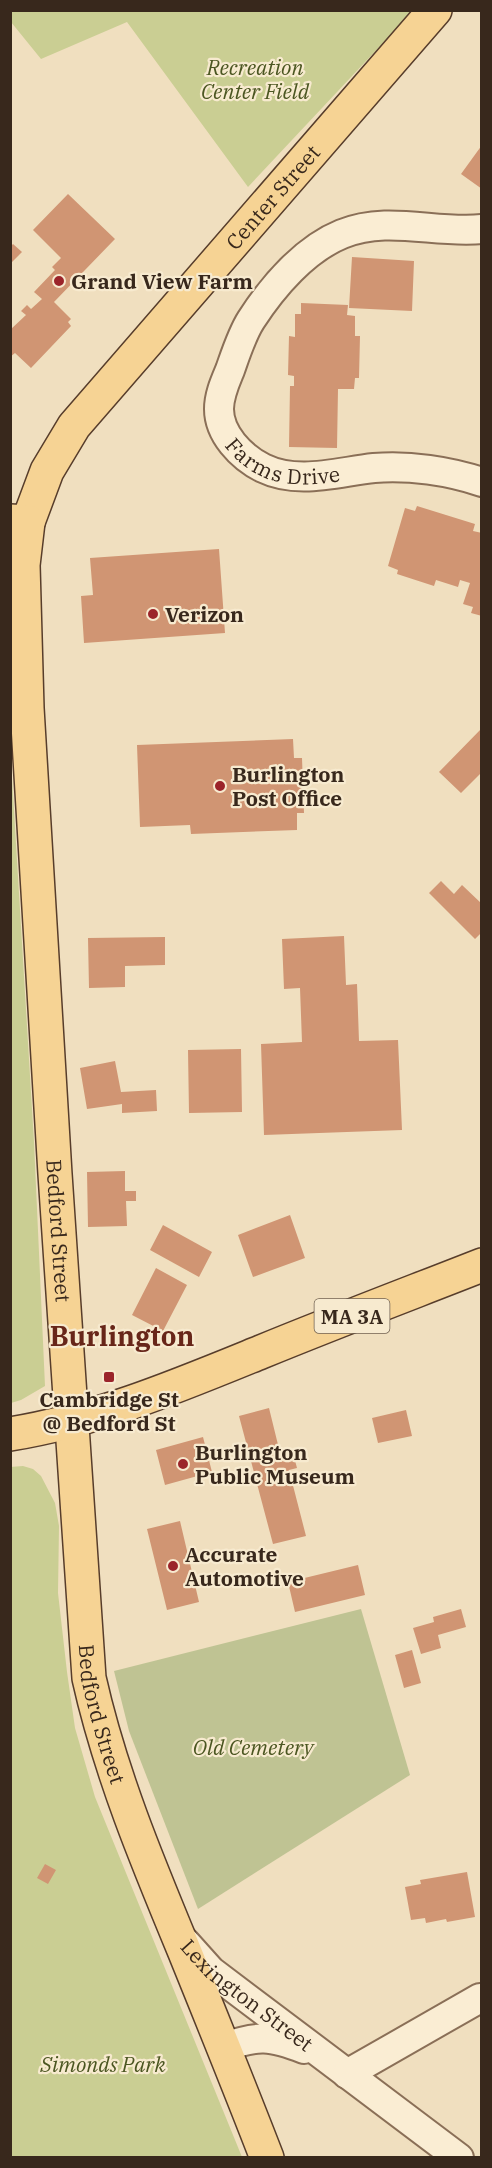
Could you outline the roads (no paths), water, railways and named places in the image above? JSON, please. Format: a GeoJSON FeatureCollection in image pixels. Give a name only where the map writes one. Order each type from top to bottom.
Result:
{"type":"FeatureCollection","features":[{"type":"Feature","properties":{"kind":"main road","name":"Center Street"},"geometry":{"type":"LineString","coordinates":[[20,521],[74,426],[435,10]]}},
{"type":"Feature","properties":{"kind":"main road","name":"Bedford Street"},"geometry":{"type":"LineString","coordinates":[[20,521],[26,676],[55,1174],[89,1678],[98,1719],[144,1854],[267,2157]]}},
{"type":"Feature","properties":{"kind":"main road","name":"MA 3A"},"geometry":{"type":"LineString","coordinates":[[10,1434],[72,1421],[202,1376],[482,1265]]}},
{"type":"Feature","properties":{"kind":"street","name":"Farms Drive"},"geometry":{"type":"LineString","coordinates":[[482,229],[453,230],[396,225],[375,226],[354,230],[320,245],[280,282],[250,321],[224,386],[219,408],[222,424],[234,445],[252,462],[276,473],[288,476],[314,476],[375,468],[402,468],[448,474],[482,483]]}},
{"type":"Feature","properties":{"kind":"street","name":"Lexington Street"},"geometry":{"type":"LineString","coordinates":[[177,1933],[211,1971],[459,2157]]}},
{"type":"Feature","properties":{"kind":"street"},"geometry":{"type":"LineString","coordinates":[[347,2074],[480,1998]]}},
{"type":"Feature","properties":{"kind":"street","name":"Lexington Street"},"geometry":{"type":"LineString","coordinates":[[224,2047],[266,2037],[278,2039],[322,2056]]}},
{"type":"Feature","properties":{"kind":"place","name":"Grand View Farm"},"geometry":{"type":"Point","coordinates":[59,281]}},
{"type":"Feature","properties":{"kind":"place","name":"Verizon"},"geometry":{"type":"Point","coordinates":[153,614]}},
{"type":"Feature","properties":{"kind":"place","name":"Burlington Post Office"},"geometry":{"type":"Point","coordinates":[220,786]}},
{"type":"Feature","properties":{"kind":"place","name":"Cambridge St @ Bedford St"},"geometry":{"type":"Point","coordinates":[109,1377]}},
{"type":"Feature","properties":{"kind":"place","name":"Burlington Public Museum"},"geometry":{"type":"Point","coordinates":[183,1464]}},
{"type":"Feature","properties":{"kind":"place","name":"Accurate Automotive"},"geometry":{"type":"Point","coordinates":[173,1566]}},
{"type":"Feature","properties":{"kind":"district","name":"Burlington"},"geometry":{"type":"Point","coordinates":[122,1335]}},
{"type":"Feature","properties":{"kind":"park label","name":"Recreation Center Field"},"geometry":{"type":"Point","coordinates":[255,79]}},
{"type":"Feature","properties":{"kind":"park label","name":"Old Cemetery"},"geometry":{"type":"Point","coordinates":[253,1747]}},
{"type":"Feature","properties":{"kind":"park label","name":"Simonds Park"},"geometry":{"type":"Point","coordinates":[103,2064]}}]}
